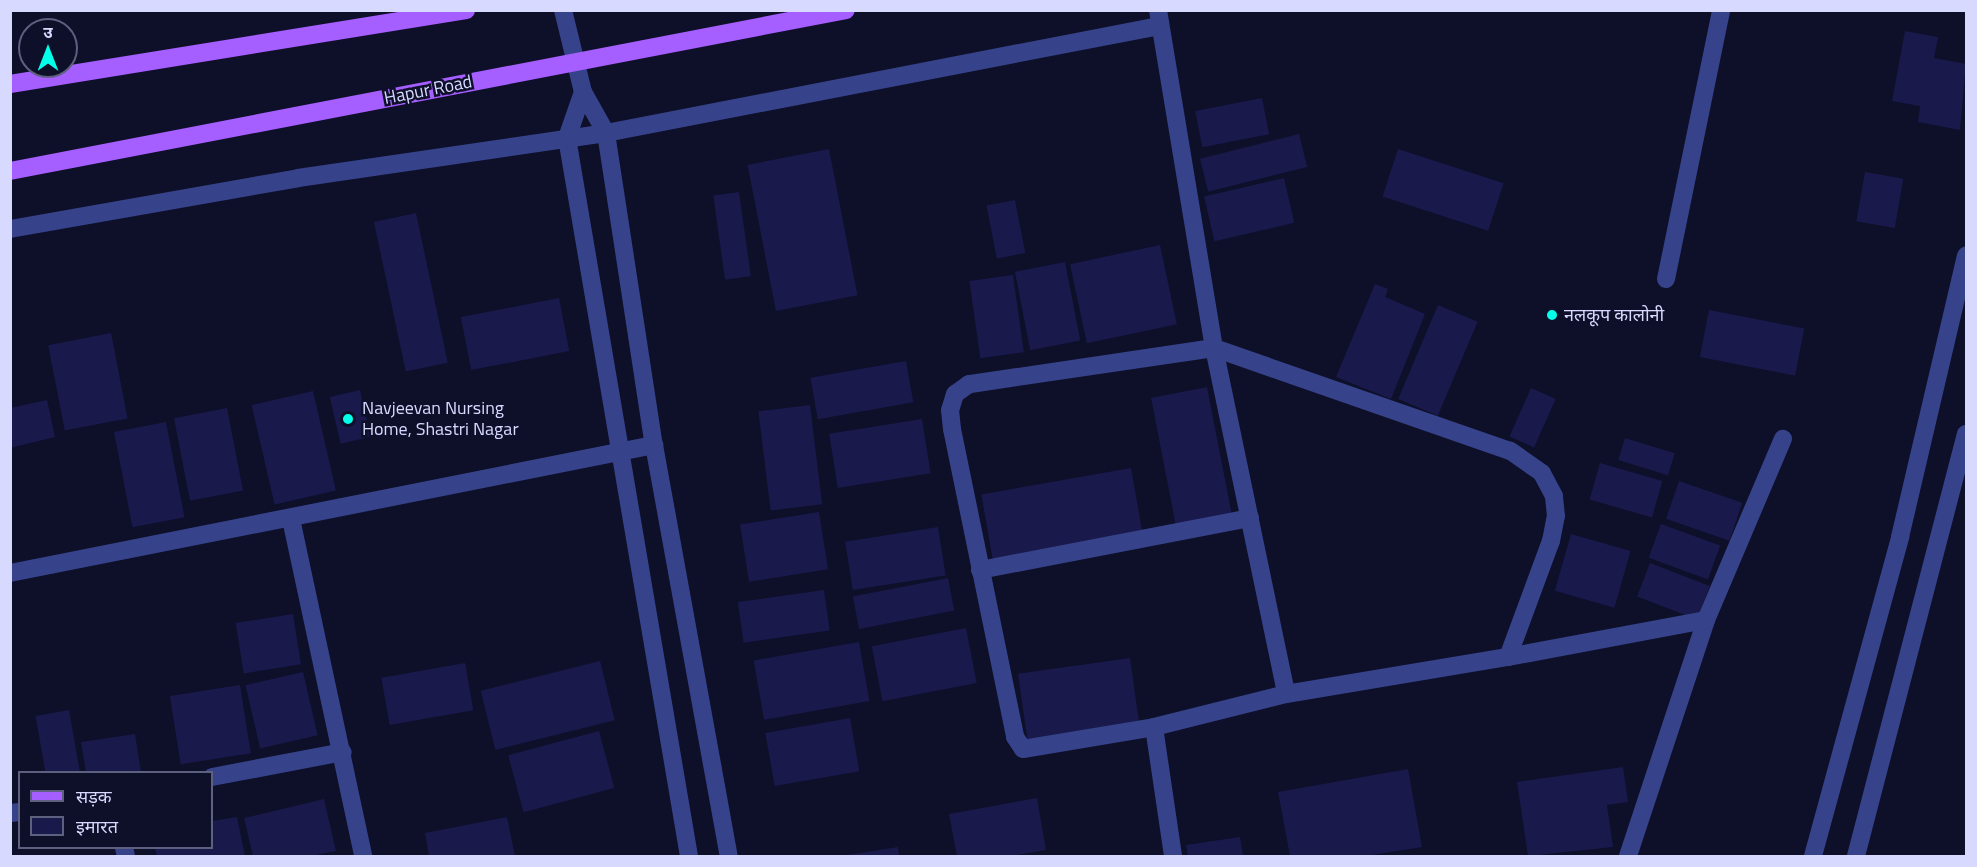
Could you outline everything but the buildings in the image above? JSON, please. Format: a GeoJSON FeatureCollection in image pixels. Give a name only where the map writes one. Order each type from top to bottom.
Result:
{"type":"FeatureCollection","features":[{"type":"Feature","properties":{"kind":"main road"},"geometry":{"type":"LineString","coordinates":[[10,84],[466,10]]}},
{"type":"Feature","properties":{"kind":"main road","name":"Hapur Road"},"geometry":{"type":"LineString","coordinates":[[10,171],[846,10]]}},
{"type":"Feature","properties":{"kind":"street"},"geometry":{"type":"LineString","coordinates":[[563,10],[583,92],[606,133],[654,445],[729,856]]}},
{"type":"Feature","properties":{"kind":"street"},"geometry":{"type":"LineString","coordinates":[[1666,279],[1721,10]]}},
{"type":"Feature","properties":{"kind":"street"},"geometry":{"type":"LineString","coordinates":[[10,229],[298,178],[606,133],[1159,18],[1214,348],[1286,694]]}},
{"type":"Feature","properties":{"kind":"street"},"geometry":{"type":"LineString","coordinates":[[583,92],[567,138],[689,856]]}},
{"type":"Feature","properties":{"kind":"street"},"geometry":{"type":"LineString","coordinates":[[1813,856],[1900,537],[1966,256]]}},
{"type":"Feature","properties":{"kind":"street"},"geometry":{"type":"LineString","coordinates":[[1508,657],[1551,541],[1554,496],[1542,473],[1510,451],[1214,348],[969,384],[955,394],[950,410],[952,429],[1016,737],[1023,749],[1035,750],[1154,727],[1286,694],[1508,657],[1706,621]]}},
{"type":"Feature","properties":{"kind":"street"},"geometry":{"type":"LineString","coordinates":[[1856,856],[1966,434]]}},
{"type":"Feature","properties":{"kind":"street"},"geometry":{"type":"LineString","coordinates":[[1624,856],[1706,621],[1783,439]]}},
{"type":"Feature","properties":{"kind":"street"},"geometry":{"type":"LineString","coordinates":[[10,573],[291,519],[654,445]]}},
{"type":"Feature","properties":{"kind":"street"},"geometry":{"type":"LineString","coordinates":[[980,570],[1250,518]]}},
{"type":"Feature","properties":{"kind":"street"},"geometry":{"type":"LineString","coordinates":[[291,519],[343,752],[363,856]]}},
{"type":"Feature","properties":{"kind":"street"},"geometry":{"type":"LineString","coordinates":[[1154,727],[1173,856]]}},
{"type":"Feature","properties":{"kind":"street"},"geometry":{"type":"LineString","coordinates":[[213,777],[343,752]]}},
{"type":"Feature","properties":{"kind":"place","name":"नलकूप कालोनी"},"geometry":{"type":"Point","coordinates":[1552,315]}},
{"type":"Feature","properties":{"kind":"place","name":"Navjeevan Nursing Home, Shastri Nagar"},"geometry":{"type":"Point","coordinates":[348,419]}}]}
